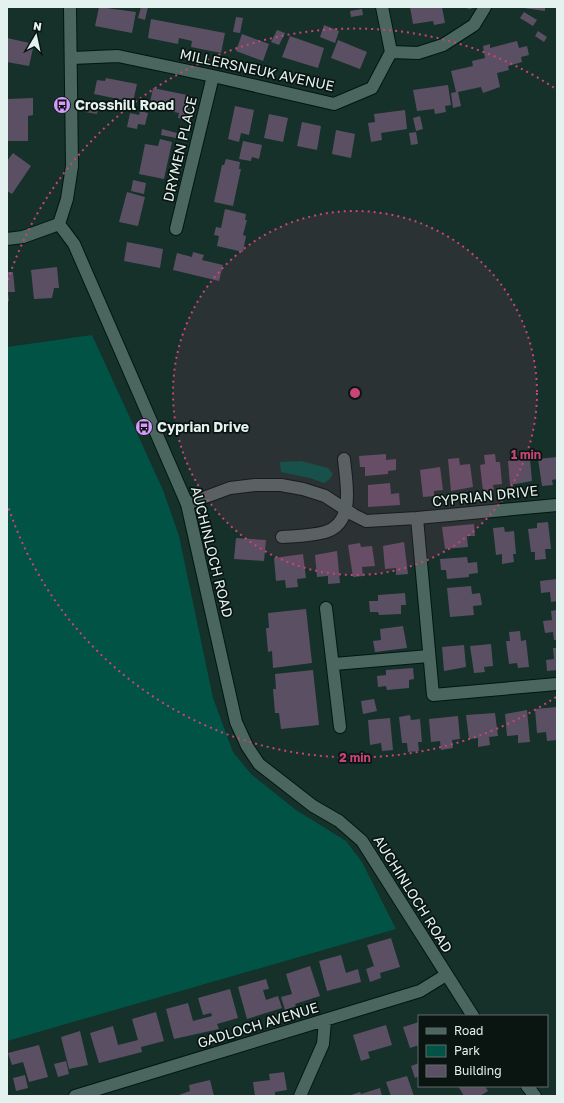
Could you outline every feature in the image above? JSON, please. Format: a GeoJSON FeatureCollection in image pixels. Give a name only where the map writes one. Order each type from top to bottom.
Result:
{"type":"FeatureCollection","features":[{"type":"Feature","properties":{"kind":"street"},"geometry":{"type":"LineString","coordinates":[[7,239],[23,237],[59,224],[67,199],[72,166],[72,58],[70,7]]}},
{"type":"Feature","properties":{"kind":"street"},"geometry":{"type":"LineString","coordinates":[[382,7],[391,52],[418,53],[442,45],[474,25],[485,7]]}},
{"type":"Feature","properties":{"kind":"street","name":"MILLERSNEUK AVENUE"},"geometry":{"type":"LineString","coordinates":[[72,58],[118,56],[334,104],[372,88],[391,52]]}},
{"type":"Feature","properties":{"kind":"street","name":"DRYMEN PLACE"},"geometry":{"type":"LineString","coordinates":[[176,229],[213,76]]}},
{"type":"Feature","properties":{"kind":"street","name":"AUCHINLOCH ROAD"},"geometry":{"type":"LineString","coordinates":[[59,224],[74,244],[187,504],[236,722],[247,746],[259,764],[313,806],[339,821],[362,841],[472,1015]]}},
{"type":"Feature","properties":{"kind":"street"},"geometry":{"type":"LineString","coordinates":[[282,537],[326,532],[334,528],[346,510],[348,497],[344,459]]}},
{"type":"Feature","properties":{"kind":"street","name":"CYPRIAN DRIVE"},"geometry":{"type":"LineString","coordinates":[[187,504],[230,488],[255,485],[281,485],[303,489],[325,496],[346,510],[366,520],[417,518],[557,504]]}},
{"type":"Feature","properties":{"kind":"street","name":"CYPRIAN DRIVE"},"geometry":{"type":"LineString","coordinates":[[417,518],[433,695],[557,684]]}},
{"type":"Feature","properties":{"kind":"street"},"geometry":{"type":"LineString","coordinates":[[326,608],[334,664],[340,728]]}},
{"type":"Feature","properties":{"kind":"street"},"geometry":{"type":"LineString","coordinates":[[334,664],[429,656]]}},
{"type":"Feature","properties":{"kind":"street","name":"GADLOCH AVENUE"},"geometry":{"type":"LineString","coordinates":[[75,1096],[420,991],[446,975]]}},
{"type":"Feature","properties":{"kind":"street"},"geometry":{"type":"LineString","coordinates":[[300,1096],[324,1044],[325,1021]]}},
{"type":"Feature","properties":{"kind":"street"},"geometry":{"type":"LineString","coordinates":[[528,1087],[535,1096]]}},
{"type":"Feature","properties":{"kind":"green space"},"geometry":{"type":"Polygon","coordinates":[[[92,335],[163,490],[179,536],[213,698],[233,752],[251,774],[296,810],[346,841],[362,862],[396,929],[7,1041],[7,347],[92,335]]]}},
{"type":"Feature","properties":{"kind":"green space"},"geometry":{"type":"Polygon","coordinates":[[[301,461],[328,468],[333,474],[329,480],[324,483],[310,478],[281,472],[280,462],[301,461]]]}},
{"type":"Feature","properties":{"kind":"building"},"geometry":{"type":"Polygon","coordinates":[[[99,7],[136,12],[132,33],[95,26],[99,7]]]}},
{"type":"Feature","properties":{"kind":"building"},"geometry":{"type":"Polygon","coordinates":[[[141,7],[148,7],[145,20],[138,18],[141,7]]]}},
{"type":"Feature","properties":{"kind":"building"},"geometry":{"type":"Polygon","coordinates":[[[410,7],[442,7],[445,23],[434,25],[433,21],[413,24],[410,7]]]}},
{"type":"Feature","properties":{"kind":"building"},"geometry":{"type":"Polygon","coordinates":[[[460,7],[472,7],[471,9],[460,7]]]}},
{"type":"Feature","properties":{"kind":"building"},"geometry":{"type":"Polygon","coordinates":[[[517,7],[545,7],[545,11],[517,7]]]}},
{"type":"Feature","properties":{"kind":"building"},"geometry":{"type":"Polygon","coordinates":[[[362,9],[363,15],[351,17],[350,11],[362,9]]]}},
{"type":"Feature","properties":{"kind":"building"},"geometry":{"type":"Polygon","coordinates":[[[524,12],[537,20],[533,26],[520,18],[524,12]]]}},
{"type":"Feature","properties":{"kind":"building"},"geometry":{"type":"Polygon","coordinates":[[[236,17],[243,18],[240,33],[233,32],[236,17]]]}},
{"type":"Feature","properties":{"kind":"building"},"geometry":{"type":"Polygon","coordinates":[[[151,19],[225,33],[221,53],[191,47],[192,41],[179,38],[178,44],[148,38],[151,19]]]}},
{"type":"Feature","properties":{"kind":"building"},"geometry":{"type":"Polygon","coordinates":[[[324,25],[339,31],[335,43],[320,37],[324,25]]]}},
{"type":"Feature","properties":{"kind":"building"},"geometry":{"type":"Polygon","coordinates":[[[277,30],[285,33],[279,45],[271,42],[277,30]]]}},
{"type":"Feature","properties":{"kind":"building"},"geometry":{"type":"Polygon","coordinates":[[[538,31],[547,37],[544,42],[535,36],[538,31]]]}},
{"type":"Feature","properties":{"kind":"building"},"geometry":{"type":"Polygon","coordinates":[[[242,34],[269,44],[263,61],[236,51],[242,34]]]}},
{"type":"Feature","properties":{"kind":"building"},"geometry":{"type":"Polygon","coordinates":[[[290,36],[324,48],[318,68],[282,57],[290,36]]]}},
{"type":"Feature","properties":{"kind":"building"},"geometry":{"type":"Polygon","coordinates":[[[7,38],[34,44],[29,66],[7,62],[7,38]]]}},
{"type":"Feature","properties":{"kind":"building"},"geometry":{"type":"Polygon","coordinates":[[[338,40],[367,52],[360,69],[331,58],[338,40]]]}},
{"type":"Feature","properties":{"kind":"building"},"geometry":{"type":"Polygon","coordinates":[[[517,41],[519,48],[527,46],[529,55],[521,57],[522,62],[508,66],[509,70],[497,73],[500,87],[483,93],[481,87],[458,92],[461,106],[453,108],[451,93],[456,92],[451,71],[473,66],[472,61],[485,58],[483,46],[490,44],[490,48],[517,41]]]}},
{"type":"Feature","properties":{"kind":"building"},"geometry":{"type":"Polygon","coordinates":[[[106,78],[137,84],[133,102],[94,94],[97,80],[105,81],[106,78]]]}},
{"type":"Feature","properties":{"kind":"building"},"geometry":{"type":"Polygon","coordinates":[[[448,85],[451,105],[445,106],[446,112],[435,114],[434,109],[417,111],[413,90],[448,85]]]}},
{"type":"Feature","properties":{"kind":"building"},"geometry":{"type":"Polygon","coordinates":[[[153,88],[192,96],[187,120],[178,118],[179,113],[149,107],[153,88]]]}},
{"type":"Feature","properties":{"kind":"building"},"geometry":{"type":"Polygon","coordinates":[[[33,98],[33,115],[28,116],[28,141],[7,141],[7,99],[33,98]]]}},
{"type":"Feature","properties":{"kind":"building"},"geometry":{"type":"Polygon","coordinates":[[[87,100],[99,102],[97,114],[85,112],[87,100]]]}},
{"type":"Feature","properties":{"kind":"building"},"geometry":{"type":"Polygon","coordinates":[[[235,106],[254,110],[249,135],[241,133],[239,142],[228,139],[235,106]]]}},
{"type":"Feature","properties":{"kind":"building"},"geometry":{"type":"Polygon","coordinates":[[[405,110],[407,129],[381,133],[382,140],[371,142],[368,123],[375,122],[374,114],[405,110]]]}},
{"type":"Feature","properties":{"kind":"building"},"geometry":{"type":"Polygon","coordinates":[[[140,111],[148,113],[145,125],[138,124],[137,129],[127,127],[130,113],[139,115],[140,111]]]}},
{"type":"Feature","properties":{"kind":"building"},"geometry":{"type":"Polygon","coordinates":[[[269,114],[288,118],[283,142],[264,138],[269,114]]]}},
{"type":"Feature","properties":{"kind":"building"},"geometry":{"type":"Polygon","coordinates":[[[420,116],[423,129],[416,131],[413,118],[420,116]]]}},
{"type":"Feature","properties":{"kind":"building"},"geometry":{"type":"Polygon","coordinates":[[[302,122],[321,126],[317,150],[297,146],[302,122]]]}},
{"type":"Feature","properties":{"kind":"building"},"geometry":{"type":"Polygon","coordinates":[[[162,129],[177,133],[176,138],[161,135],[162,129]]]}},
{"type":"Feature","properties":{"kind":"building"},"geometry":{"type":"Polygon","coordinates":[[[336,130],[355,134],[351,158],[332,154],[336,130]]]}},
{"type":"Feature","properties":{"kind":"building"},"geometry":{"type":"Polygon","coordinates":[[[416,132],[418,144],[411,145],[409,133],[416,132]]]}},
{"type":"Feature","properties":{"kind":"building"},"geometry":{"type":"Polygon","coordinates":[[[160,139],[172,142],[164,179],[139,174],[145,144],[158,146],[160,139]]]}},
{"type":"Feature","properties":{"kind":"building"},"geometry":{"type":"Polygon","coordinates":[[[243,141],[262,145],[259,159],[252,157],[251,161],[239,159],[243,141]]]}},
{"type":"Feature","properties":{"kind":"building"},"geometry":{"type":"Polygon","coordinates":[[[13,153],[31,166],[12,194],[7,191],[7,161],[13,153]]]}},
{"type":"Feature","properties":{"kind":"building"},"geometry":{"type":"Polygon","coordinates":[[[226,159],[240,162],[239,169],[241,169],[233,206],[214,202],[222,165],[224,165],[226,159]]]}},
{"type":"Feature","properties":{"kind":"building"},"geometry":{"type":"Polygon","coordinates":[[[133,180],[146,183],[144,194],[131,191],[133,180]]]}},
{"type":"Feature","properties":{"kind":"building"},"geometry":{"type":"Polygon","coordinates":[[[127,192],[145,197],[138,226],[119,222],[127,192]]]}},
{"type":"Feature","properties":{"kind":"building"},"geometry":{"type":"Polygon","coordinates":[[[225,209],[246,214],[245,220],[247,220],[243,235],[246,236],[243,252],[217,246],[219,236],[214,235],[216,227],[221,228],[225,209]]]}},
{"type":"Feature","properties":{"kind":"building"},"geometry":{"type":"Polygon","coordinates":[[[127,242],[163,249],[160,268],[124,261],[127,242]]]}},
{"type":"Feature","properties":{"kind":"building"},"geometry":{"type":"Polygon","coordinates":[[[193,252],[204,255],[202,260],[223,265],[219,281],[173,270],[177,253],[192,257],[193,252]]]}},
{"type":"Feature","properties":{"kind":"building"},"geometry":{"type":"Polygon","coordinates":[[[57,267],[59,288],[54,288],[52,298],[34,299],[31,270],[57,267]]]}},
{"type":"Feature","properties":{"kind":"building"},"geometry":{"type":"Polygon","coordinates":[[[7,272],[13,272],[15,292],[8,292],[9,301],[7,302],[7,272]]]}},
{"type":"Feature","properties":{"kind":"building"},"geometry":{"type":"Polygon","coordinates":[[[386,454],[386,460],[396,459],[396,470],[388,471],[388,474],[365,476],[365,467],[360,467],[359,456],[386,454]]]}},
{"type":"Feature","properties":{"kind":"building"},"geometry":{"type":"Polygon","coordinates":[[[495,454],[496,462],[500,462],[502,484],[493,485],[494,490],[483,491],[480,465],[485,464],[484,455],[495,454]]]}},
{"type":"Feature","properties":{"kind":"building"},"geometry":{"type":"Polygon","coordinates":[[[557,457],[557,479],[552,480],[553,485],[542,486],[538,459],[557,457]]]}},
{"type":"Feature","properties":{"kind":"building"},"geometry":{"type":"Polygon","coordinates":[[[459,458],[460,465],[470,464],[473,487],[451,491],[448,459],[459,458]]]}},
{"type":"Feature","properties":{"kind":"building"},"geometry":{"type":"Polygon","coordinates":[[[530,459],[532,481],[510,485],[508,461],[530,459]]]}},
{"type":"Feature","properties":{"kind":"building"},"geometry":{"type":"Polygon","coordinates":[[[440,467],[443,490],[434,491],[434,496],[423,497],[420,470],[440,467]]]}},
{"type":"Feature","properties":{"kind":"building"},"geometry":{"type":"Polygon","coordinates":[[[390,483],[391,494],[399,493],[400,505],[368,507],[368,485],[390,483]]]}},
{"type":"Feature","properties":{"kind":"building"},"geometry":{"type":"Polygon","coordinates":[[[548,522],[551,549],[545,549],[546,559],[535,560],[535,552],[531,552],[528,529],[537,528],[537,523],[548,522]]]}},
{"type":"Feature","properties":{"kind":"building"},"geometry":{"type":"Polygon","coordinates":[[[474,524],[475,536],[467,536],[468,547],[445,549],[442,527],[474,524]]]}},
{"type":"Feature","properties":{"kind":"building"},"geometry":{"type":"Polygon","coordinates":[[[504,527],[505,532],[514,531],[516,554],[513,554],[514,562],[502,564],[502,554],[496,555],[493,528],[504,527]]]}},
{"type":"Feature","properties":{"kind":"building"},"geometry":{"type":"Polygon","coordinates":[[[236,538],[266,540],[264,561],[234,559],[236,538]]]}},
{"type":"Feature","properties":{"kind":"building"},"geometry":{"type":"Polygon","coordinates":[[[404,542],[408,574],[396,575],[396,568],[385,569],[383,546],[404,542]]]}},
{"type":"Feature","properties":{"kind":"building"},"geometry":{"type":"Polygon","coordinates":[[[360,543],[361,547],[372,546],[375,566],[362,567],[363,576],[353,577],[348,545],[360,543]]]}},
{"type":"Feature","properties":{"kind":"building"},"geometry":{"type":"Polygon","coordinates":[[[337,551],[340,583],[328,584],[328,576],[317,577],[315,555],[337,551]]]}},
{"type":"Feature","properties":{"kind":"building"},"geometry":{"type":"Polygon","coordinates":[[[303,554],[306,578],[297,579],[298,587],[286,588],[285,580],[276,581],[274,558],[303,554]]]}},
{"type":"Feature","properties":{"kind":"building"},"geometry":{"type":"Polygon","coordinates":[[[467,557],[468,563],[477,562],[478,573],[469,574],[469,577],[447,579],[446,570],[441,570],[440,559],[467,557]]]}},
{"type":"Feature","properties":{"kind":"building"},"geometry":{"type":"Polygon","coordinates":[[[557,579],[557,601],[551,602],[550,592],[541,593],[540,581],[557,579]]]}},
{"type":"Feature","properties":{"kind":"building"},"geometry":{"type":"Polygon","coordinates":[[[471,586],[472,594],[480,593],[482,605],[473,606],[474,615],[450,617],[447,588],[471,586]]]}},
{"type":"Feature","properties":{"kind":"building"},"geometry":{"type":"Polygon","coordinates":[[[405,593],[406,605],[401,605],[401,614],[379,615],[378,612],[370,612],[369,601],[378,601],[378,595],[405,593]]]}},
{"type":"Feature","properties":{"kind":"building"},"geometry":{"type":"Polygon","coordinates":[[[306,609],[312,663],[273,668],[272,651],[268,652],[266,628],[269,628],[268,613],[306,609]]]}},
{"type":"Feature","properties":{"kind":"building"},"geometry":{"type":"Polygon","coordinates":[[[557,610],[557,640],[554,640],[553,632],[545,633],[543,621],[552,620],[551,611],[557,610]]]}},
{"type":"Feature","properties":{"kind":"building"},"geometry":{"type":"Polygon","coordinates":[[[403,626],[407,648],[375,652],[373,641],[381,640],[380,629],[403,626]]]}},
{"type":"Feature","properties":{"kind":"building"},"geometry":{"type":"Polygon","coordinates":[[[520,631],[521,641],[526,640],[529,667],[518,668],[517,663],[509,664],[506,641],[510,641],[509,632],[520,631]]]}},
{"type":"Feature","properties":{"kind":"building"},"geometry":{"type":"Polygon","coordinates":[[[491,644],[493,666],[484,667],[485,672],[474,673],[470,646],[491,644]]]}},
{"type":"Feature","properties":{"kind":"building"},"geometry":{"type":"Polygon","coordinates":[[[464,645],[466,667],[444,671],[442,647],[464,645]]]}},
{"type":"Feature","properties":{"kind":"building"},"geometry":{"type":"Polygon","coordinates":[[[553,648],[557,648],[557,670],[547,671],[546,660],[554,659],[553,648]]]}},
{"type":"Feature","properties":{"kind":"building"},"geometry":{"type":"Polygon","coordinates":[[[413,668],[414,679],[409,680],[409,688],[387,690],[386,686],[378,687],[377,676],[386,675],[386,670],[413,668]]]}},
{"type":"Feature","properties":{"kind":"building"},"geometry":{"type":"Polygon","coordinates":[[[313,670],[319,725],[281,729],[279,713],[275,713],[273,689],[276,689],[275,674],[313,670]]]}},
{"type":"Feature","properties":{"kind":"building"},"geometry":{"type":"Polygon","coordinates":[[[374,699],[377,711],[363,714],[361,701],[374,699]]]}},
{"type":"Feature","properties":{"kind":"building"},"geometry":{"type":"Polygon","coordinates":[[[557,707],[557,740],[547,741],[546,732],[537,733],[535,709],[557,707]]]}},
{"type":"Feature","properties":{"kind":"building"},"geometry":{"type":"Polygon","coordinates":[[[527,710],[530,742],[518,743],[518,735],[507,736],[505,714],[527,710]]]}},
{"type":"Feature","properties":{"kind":"building"},"geometry":{"type":"Polygon","coordinates":[[[495,713],[498,736],[489,737],[490,745],[478,747],[478,738],[469,739],[466,715],[495,713]]]}},
{"type":"Feature","properties":{"kind":"building"},"geometry":{"type":"Polygon","coordinates":[[[410,715],[411,720],[420,719],[422,742],[418,742],[419,751],[408,752],[407,743],[402,743],[399,717],[410,715]]]}},
{"type":"Feature","properties":{"kind":"building"},"geometry":{"type":"Polygon","coordinates":[[[458,716],[460,739],[452,740],[453,748],[441,750],[440,741],[431,742],[429,719],[458,716]]]}},
{"type":"Feature","properties":{"kind":"building"},"geometry":{"type":"Polygon","coordinates":[[[390,718],[393,750],[382,751],[381,743],[370,745],[368,720],[390,718]]]}},
{"type":"Feature","properties":{"kind":"building"},"geometry":{"type":"Polygon","coordinates":[[[391,938],[400,967],[380,973],[381,978],[370,982],[366,969],[374,966],[367,945],[391,938]]]}},
{"type":"Feature","properties":{"kind":"building"},"geometry":{"type":"Polygon","coordinates":[[[341,955],[346,973],[358,969],[361,982],[327,991],[319,961],[341,955]]]}},
{"type":"Feature","properties":{"kind":"building"},"geometry":{"type":"Polygon","coordinates":[[[310,966],[320,996],[295,1004],[296,1006],[285,1010],[281,997],[292,994],[286,974],[310,966]]]}},
{"type":"Feature","properties":{"kind":"building"},"geometry":{"type":"Polygon","coordinates":[[[266,979],[269,989],[263,990],[266,1000],[278,996],[282,1008],[247,1019],[238,987],[266,979]]]}},
{"type":"Feature","properties":{"kind":"building"},"geometry":{"type":"Polygon","coordinates":[[[230,989],[238,1018],[217,1024],[219,1029],[174,1039],[166,1009],[188,1003],[193,1021],[212,1016],[211,1013],[203,1015],[198,998],[230,989]]]}},
{"type":"Feature","properties":{"kind":"building"},"geometry":{"type":"Polygon","coordinates":[[[156,1012],[164,1041],[141,1047],[142,1052],[99,1063],[90,1033],[113,1026],[118,1045],[138,1040],[132,1019],[156,1012]]]}},
{"type":"Feature","properties":{"kind":"building"},"geometry":{"type":"Polygon","coordinates":[[[418,1022],[418,1045],[410,1048],[403,1027],[418,1022]]]}},
{"type":"Feature","properties":{"kind":"building"},"geometry":{"type":"Polygon","coordinates":[[[386,1025],[392,1045],[368,1052],[370,1058],[361,1061],[353,1035],[386,1025]]]}},
{"type":"Feature","properties":{"kind":"building"},"geometry":{"type":"Polygon","coordinates":[[[80,1031],[88,1065],[69,1069],[61,1037],[80,1031]]]}},
{"type":"Feature","properties":{"kind":"building"},"geometry":{"type":"Polygon","coordinates":[[[39,1045],[48,1077],[29,1082],[23,1062],[12,1065],[8,1053],[39,1045]]]}},
{"type":"Feature","properties":{"kind":"building"},"geometry":{"type":"Polygon","coordinates":[[[66,1061],[69,1074],[58,1077],[54,1064],[66,1061]]]}},
{"type":"Feature","properties":{"kind":"building"},"geometry":{"type":"Polygon","coordinates":[[[418,1063],[418,1076],[415,1078],[411,1066],[418,1063]]]}},
{"type":"Feature","properties":{"kind":"building"},"geometry":{"type":"Polygon","coordinates":[[[284,1072],[287,1090],[275,1092],[275,1096],[255,1096],[253,1082],[270,1080],[269,1074],[284,1072]]]}},
{"type":"Feature","properties":{"kind":"building"},"geometry":{"type":"Polygon","coordinates":[[[25,1075],[28,1088],[16,1091],[13,1078],[25,1075]]]}},
{"type":"Feature","properties":{"kind":"building"},"geometry":{"type":"Polygon","coordinates":[[[407,1076],[414,1096],[391,1096],[386,1082],[407,1076]]]}},
{"type":"Feature","properties":{"kind":"building"},"geometry":{"type":"Polygon","coordinates":[[[210,1080],[214,1096],[176,1096],[190,1091],[189,1085],[210,1080]]]}},
{"type":"Feature","properties":{"kind":"building"},"geometry":{"type":"Polygon","coordinates":[[[459,1087],[486,1087],[488,1091],[480,1096],[464,1096],[459,1087]]]}},
{"type":"Feature","properties":{"kind":"building"},"geometry":{"type":"Polygon","coordinates":[[[380,1088],[382,1096],[348,1096],[360,1092],[361,1094],[380,1088]]]}},
{"type":"Feature","properties":{"kind":"place","name":"Crosshill Road"},"geometry":{"type":"Point","coordinates":[62,105]}},
{"type":"Feature","properties":{"kind":"place","name":"Cyprian Drive"},"geometry":{"type":"Point","coordinates":[144,427]}}]}
